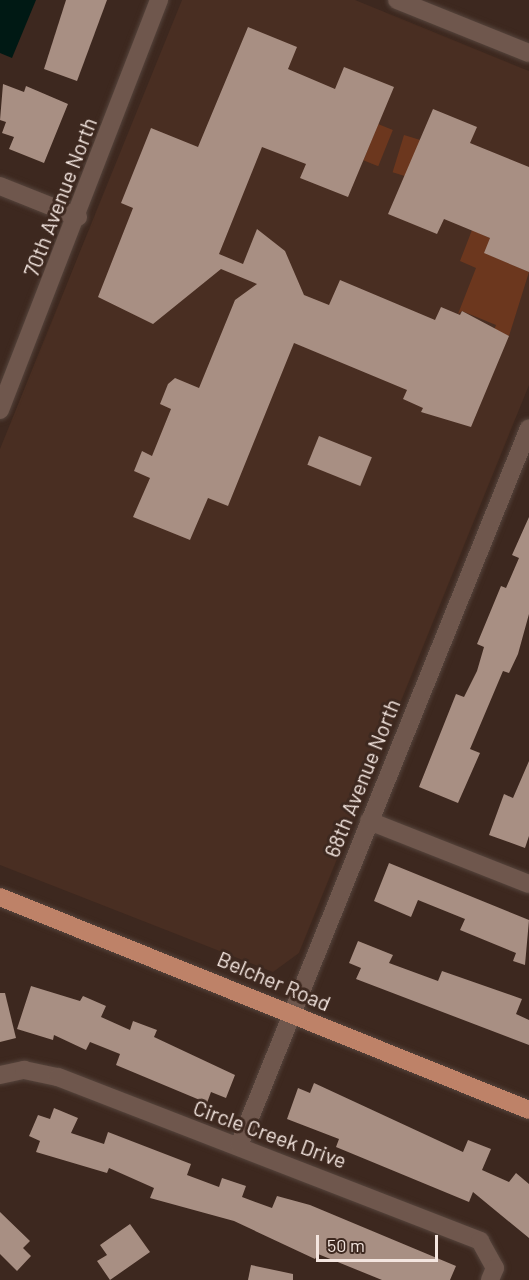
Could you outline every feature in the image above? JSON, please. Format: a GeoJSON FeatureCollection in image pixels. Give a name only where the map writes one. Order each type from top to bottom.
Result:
{"type":"FeatureCollection","features":[{"type":"Feature","properties":{"kind":"main road","name":"Belcher Road"},"geometry":{"type":"LineString","coordinates":[[0,897],[292,1012],[529,1110]]}},
{"type":"Feature","properties":{"kind":"street","name":"70th Avenue North"},"geometry":{"type":"LineString","coordinates":[[0,410],[78,217],[159,0]]}},
{"type":"Feature","properties":{"kind":"street"},"geometry":{"type":"LineString","coordinates":[[397,0],[422,5],[529,53]]}},
{"type":"Feature","properties":{"kind":"street"},"geometry":{"type":"LineString","coordinates":[[0,186],[78,217]]}},
{"type":"Feature","properties":{"kind":"street","name":"68th Avenue North"},"geometry":{"type":"LineString","coordinates":[[239,1145],[529,428]]}},
{"type":"Feature","properties":{"kind":"street"},"geometry":{"type":"LineString","coordinates":[[369,821],[529,884]]}},
{"type":"Feature","properties":{"kind":"street","name":"Circle Creek Drive"},"geometry":{"type":"LineString","coordinates":[[0,1076],[40,1071],[239,1145],[480,1241],[495,1268],[490,1280]]}},
{"type":"Feature","properties":{"kind":"shaded area"},"geometry":{"type":"Polygon","coordinates":[[[182,0],[355,0],[529,71],[529,385],[299,953],[273,972],[0,865],[0,449],[182,0]]]}},
{"type":"Feature","properties":{"kind":"shaded area"},"geometry":{"type":"Polygon","coordinates":[[[378,124],[393,130],[378,166],[363,160],[378,124]]]}},
{"type":"Feature","properties":{"kind":"shaded area"},"geometry":{"type":"Polygon","coordinates":[[[404,135],[420,140],[409,177],[393,172],[404,135]]]}},
{"type":"Feature","properties":{"kind":"shaded area"},"geometry":{"type":"Polygon","coordinates":[[[472,230],[490,238],[485,253],[529,272],[509,336],[494,330],[496,325],[462,311],[458,314],[476,268],[460,261],[472,230]]]}},
{"type":"Feature","properties":{"kind":"water"},"geometry":{"type":"Polygon","coordinates":[[[0,0],[36,0],[12,58],[0,53],[0,0]]]}},
{"type":"Feature","properties":{"kind":"building"},"geometry":{"type":"Polygon","coordinates":[[[66,0],[107,0],[77,81],[44,69],[66,0]]]}},
{"type":"Feature","properties":{"kind":"building"},"geometry":{"type":"Polygon","coordinates":[[[248,27],[297,47],[288,69],[335,89],[344,67],[394,87],[348,197],[300,178],[306,164],[262,147],[219,254],[243,264],[257,229],[285,251],[304,295],[329,305],[340,280],[435,320],[441,307],[460,315],[462,311],[509,336],[471,427],[421,412],[423,408],[403,399],[407,390],[294,343],[228,506],[208,498],[190,540],[133,517],[150,478],[134,471],[142,451],[152,456],[171,409],[160,404],[168,384],[175,378],[199,388],[235,300],[257,284],[221,269],[153,324],[98,297],[133,208],[121,203],[151,128],[198,147],[248,27]]]}},
{"type":"Feature","properties":{"kind":"building"},"geometry":{"type":"Polygon","coordinates":[[[3,84],[24,92],[26,86],[68,104],[44,163],[9,149],[14,137],[2,133],[6,122],[0,120],[3,84]]]}},
{"type":"Feature","properties":{"kind":"building"},"geometry":{"type":"Polygon","coordinates":[[[433,109],[477,127],[470,143],[529,167],[529,272],[484,253],[490,238],[444,219],[437,234],[388,214],[433,109]]]}},
{"type":"Feature","properties":{"kind":"building"},"geometry":{"type":"Polygon","coordinates":[[[319,436],[372,457],[360,486],[307,465],[319,436]]]}},
{"type":"Feature","properties":{"kind":"building"},"geometry":{"type":"Polygon","coordinates":[[[529,517],[529,614],[518,654],[509,673],[503,671],[470,749],[480,753],[458,803],[419,787],[456,694],[464,697],[477,671],[484,647],[477,644],[501,586],[506,588],[519,558],[512,555],[529,517]]]}},
{"type":"Feature","properties":{"kind":"building"},"geometry":{"type":"Polygon","coordinates":[[[529,761],[529,836],[525,848],[489,835],[504,794],[513,798],[529,761]]]}},
{"type":"Feature","properties":{"kind":"building"},"geometry":{"type":"Polygon","coordinates":[[[389,863],[529,920],[525,965],[513,961],[516,953],[460,930],[465,919],[418,900],[411,917],[374,901],[389,863]]]}},
{"type":"Feature","properties":{"kind":"building"},"geometry":{"type":"Polygon","coordinates":[[[358,941],[393,955],[389,963],[438,981],[442,971],[522,999],[516,1014],[529,1020],[529,1045],[356,979],[361,968],[349,963],[358,941]]]}},
{"type":"Feature","properties":{"kind":"building"},"geometry":{"type":"Polygon","coordinates":[[[31,986],[80,1001],[83,996],[106,1006],[101,1017],[130,1030],[133,1021],[157,1030],[154,1037],[235,1075],[226,1098],[211,1092],[207,1103],[116,1065],[120,1054],[90,1042],[86,1050],[54,1035],[53,1040],[17,1029],[31,986]]]}},
{"type":"Feature","properties":{"kind":"building"},"geometry":{"type":"Polygon","coordinates":[[[0,993],[5,993],[16,1038],[0,1042],[0,993]]]}},
{"type":"Feature","properties":{"kind":"building"},"geometry":{"type":"Polygon","coordinates":[[[314,1083],[463,1152],[468,1140],[491,1149],[482,1170],[509,1182],[516,1173],[529,1184],[529,1238],[473,1192],[469,1202],[336,1147],[339,1139],[287,1119],[298,1088],[310,1093],[314,1083]]]}},
{"type":"Feature","properties":{"kind":"building"},"geometry":{"type":"Polygon","coordinates":[[[54,1108],[78,1118],[71,1133],[104,1144],[108,1132],[191,1164],[187,1175],[219,1187],[222,1178],[246,1186],[242,1197],[272,1208],[277,1196],[310,1205],[456,1266],[450,1280],[382,1280],[318,1254],[315,1259],[234,1221],[150,1198],[154,1188],[109,1168],[107,1173],[36,1152],[40,1141],[29,1136],[38,1115],[50,1119],[54,1108]]]}},
{"type":"Feature","properties":{"kind":"building"},"geometry":{"type":"Polygon","coordinates":[[[0,1212],[30,1241],[23,1248],[31,1256],[17,1271],[0,1254],[0,1212]]]}},
{"type":"Feature","properties":{"kind":"building"},"geometry":{"type":"Polygon","coordinates":[[[130,1224],[150,1252],[110,1280],[97,1261],[107,1255],[100,1245],[130,1224]]]}},
{"type":"Feature","properties":{"kind":"building"},"geometry":{"type":"Polygon","coordinates":[[[251,1265],[293,1274],[293,1280],[248,1280],[251,1265]]]}}]}
